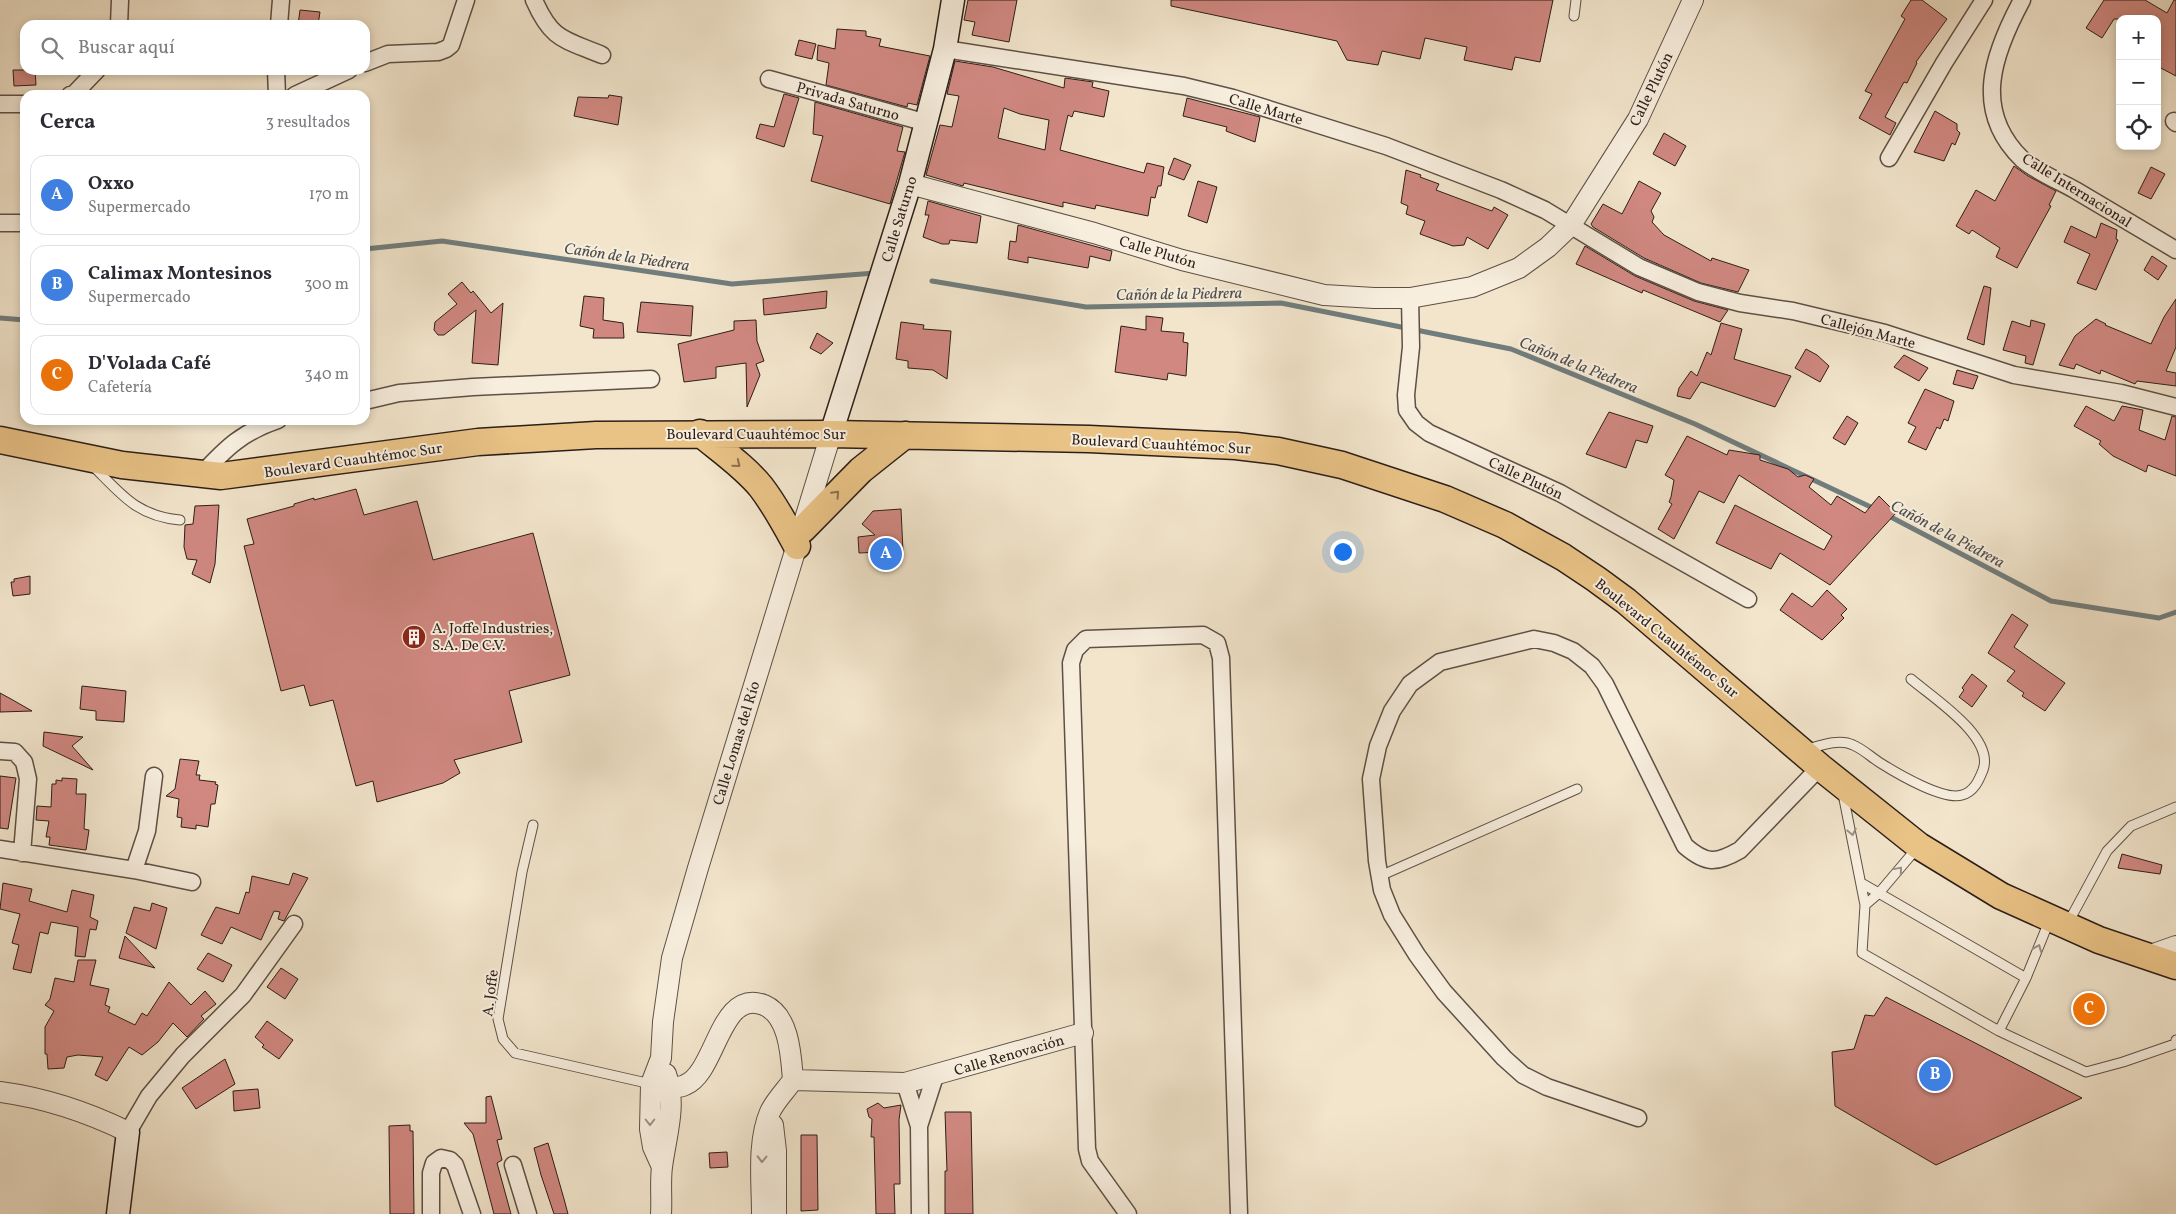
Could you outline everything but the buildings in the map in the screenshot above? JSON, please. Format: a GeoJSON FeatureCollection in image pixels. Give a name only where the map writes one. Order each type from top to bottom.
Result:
{"type":"FeatureCollection","features":[{"type":"Feature","properties":{"kind":"main road","name":"Calle Saturno"},"geometry":{"type":"LineString","coordinates":[[832,434],[910,184],[945,49],[953,0]]}},
{"type":"Feature","properties":{"kind":"main road","name":"Boulevard Cuauhtémoc Sur"},"geometry":{"type":"LineString","coordinates":[[0,440],[122,465],[201,475],[242,475],[495,441],[596,435],[700,433],[1089,439],[1236,446],[1278,451],[1342,465],[1410,486],[1505,525],[1563,557],[1626,601],[1811,759],[1919,846],[2001,896],[2058,922],[2145,957],[2176,966]]}},
{"type":"Feature","properties":{"kind":"main road"},"geometry":{"type":"LineString","coordinates":[[700,433],[745,470],[760,486],[800,538],[860,470],[905,436]]}},
{"type":"Feature","properties":{"kind":"main road"},"geometry":{"type":"LineString","coordinates":[[118,1214],[128,1132]]}},
{"type":"Feature","properties":{"kind":"street"},"geometry":{"type":"LineString","coordinates":[[119,20],[120,0]]}},
{"type":"Feature","properties":{"kind":"street"},"geometry":{"type":"LineString","coordinates":[[279,20],[281,0]]}},
{"type":"Feature","properties":{"kind":"street"},"geometry":{"type":"LineString","coordinates":[[370,61],[388,54],[438,52],[446,49],[451,45],[466,0]]}},
{"type":"Feature","properties":{"kind":"street"},"geometry":{"type":"LineString","coordinates":[[534,0],[550,30],[563,39],[602,55]]}},
{"type":"Feature","properties":{"kind":"street","name":"Calle Plutón"},"geometry":{"type":"LineString","coordinates":[[910,184],[1094,233],[1182,260],[1324,295],[1410,298],[1472,287],[1519,268],[1548,247],[1571,225],[1638,119],[1693,0]]}},
{"type":"Feature","properties":{"kind":"street"},"geometry":{"type":"LineString","coordinates":[[1889,158],[1984,0]]}},
{"type":"Feature","properties":{"kind":"street","name":"Calle Internacional"},"geometry":{"type":"LineString","coordinates":[[2022,0],[2006,29],[1992,76],[1992,108],[2002,135],[2024,160],[2176,250]]}},
{"type":"Feature","properties":{"kind":"street","name":"Calle Marte"},"geometry":{"type":"LineString","coordinates":[[945,49],[1184,86],[1233,98],[1386,146],[1501,190],[1545,210],[1571,225]]}},
{"type":"Feature","properties":{"kind":"street"},"geometry":{"type":"LineString","coordinates":[[78,90],[92,75]]}},
{"type":"Feature","properties":{"kind":"street"},"geometry":{"type":"LineString","coordinates":[[276,75],[277,90]]}},
{"type":"Feature","properties":{"kind":"street"},"geometry":{"type":"LineString","coordinates":[[306,90],[338,75]]}},
{"type":"Feature","properties":{"kind":"street","name":"Privada Saturno"},"geometry":{"type":"LineString","coordinates":[[769,79],[927,123]]}},
{"type":"Feature","properties":{"kind":"street"},"geometry":{"type":"LineString","coordinates":[[0,104],[20,104]]}},
{"type":"Feature","properties":{"kind":"street"},"geometry":{"type":"LineString","coordinates":[[0,223],[20,223]]}},
{"type":"Feature","properties":{"kind":"street","name":"Callejón Marte"},"geometry":{"type":"LineString","coordinates":[[1571,225],[1640,267],[1698,292],[1740,303],[1793,311],[1885,333],[2014,375],[2121,393],[2176,407]]}},
{"type":"Feature","properties":{"kind":"street","name":"Calle Plutón"},"geometry":{"type":"LineString","coordinates":[[1410,298],[1411,347],[1406,395],[1407,410],[1416,423],[1429,433],[1560,493],[1748,600]]}},
{"type":"Feature","properties":{"kind":"street"},"geometry":{"type":"LineString","coordinates":[[370,400],[399,394],[473,388],[651,379]]}},
{"type":"Feature","properties":{"kind":"street"},"geometry":{"type":"LineString","coordinates":[[201,475],[225,449],[248,432],[266,425]]}},
{"type":"Feature","properties":{"kind":"street","name":"Calle Lomas del Río"},"geometry":{"type":"LineString","coordinates":[[662,1167],[653,1147],[650,1130],[651,1084],[661,1058],[663,1022],[672,958],[832,434]]}},
{"type":"Feature","properties":{"kind":"street"},"geometry":{"type":"LineString","coordinates":[[1128,1214],[1090,1161],[1087,1149],[1071,663],[1075,650],[1086,639],[1203,635],[1217,643],[1221,658],[1239,1214]]}},
{"type":"Feature","properties":{"kind":"street"},"geometry":{"type":"LineString","coordinates":[[1638,1118],[1547,1086],[1523,1075],[1504,1058],[1444,992],[1430,974],[1392,915],[1382,890],[1371,779],[1378,746],[1392,712],[1410,684],[1440,662],[1534,639],[1554,643],[1573,650],[1592,666],[1606,684],[1685,846],[1699,858],[1714,861],[1727,858],[1740,850],[1811,759]]}},
{"type":"Feature","properties":{"kind":"street"},"geometry":{"type":"LineString","coordinates":[[0,751],[15,752],[24,762],[28,779],[22,853]]}},
{"type":"Feature","properties":{"kind":"street"},"geometry":{"type":"LineString","coordinates":[[134,870],[147,831],[154,776]]}},
{"type":"Feature","properties":{"kind":"street"},"geometry":{"type":"LineString","coordinates":[[0,850],[134,870],[192,882]]}},
{"type":"Feature","properties":{"kind":"street"},"geometry":{"type":"LineString","coordinates":[[0,1092],[32,1096],[97,1117],[128,1132],[149,1096],[183,1054],[243,995],[294,924]]}},
{"type":"Feature","properties":{"kind":"street"},"geometry":{"type":"LineString","coordinates":[[2145,957],[2176,946]]}},
{"type":"Feature","properties":{"kind":"street"},"geometry":{"type":"LineString","coordinates":[[651,1084],[671,1087],[685,1085],[703,1070],[725,1020],[736,1010],[748,1003],[763,1005],[776,1012],[785,1030],[794,1080],[770,1111],[764,1132],[762,1152],[762,1214]]}},
{"type":"Feature","properties":{"kind":"street","name":"Calle Renovación"},"geometry":{"type":"LineString","coordinates":[[794,1080],[905,1084],[1083,1033]]}},
{"type":"Feature","properties":{"kind":"street","name":"Calle Lomas del Río"},"geometry":{"type":"LineString","coordinates":[[661,1058],[671,1087],[670,1113],[662,1167],[661,1214]]}},
{"type":"Feature","properties":{"kind":"street","name":"Calle Renovación"},"geometry":{"type":"LineString","coordinates":[[919,1126],[935,1076]]}},
{"type":"Feature","properties":{"kind":"street","name":"Calle Renovación"},"geometry":{"type":"LineString","coordinates":[[905,1084],[919,1126],[920,1214]]}},
{"type":"Feature","properties":{"kind":"street"},"geometry":{"type":"LineString","coordinates":[[770,1111],[776,1151],[776,1214]]}},
{"type":"Feature","properties":{"kind":"street"},"geometry":{"type":"LineString","coordinates":[[431,1214],[431,1173],[434,1162],[441,1158],[450,1160],[455,1165],[472,1214]]}},
{"type":"Feature","properties":{"kind":"street"},"geometry":{"type":"LineString","coordinates":[[513,1165],[528,1214]]}},
{"type":"Feature","properties":{"kind":"lane"},"geometry":{"type":"LineString","coordinates":[[1574,16],[1576,0]]}},
{"type":"Feature","properties":{"kind":"lane"},"geometry":{"type":"LineString","coordinates":[[84,457],[128,502],[145,512],[163,518],[180,520]]}},
{"type":"Feature","properties":{"kind":"lane"},"geometry":{"type":"LineString","coordinates":[[1811,759],[1836,742],[1852,744],[1916,783],[1945,794],[1961,796],[1972,790],[1980,779],[1985,765],[1984,750],[1972,730],[1911,680]]}},
{"type":"Feature","properties":{"kind":"lane"},"geometry":{"type":"LineString","coordinates":[[1841,784],[1865,905],[1862,953],[1999,1031],[2086,1072],[2123,1062],[2174,1044],[2176,1040]]}},
{"type":"Feature","properties":{"kind":"lane"},"geometry":{"type":"LineString","coordinates":[[1380,876],[1577,789]]}},
{"type":"Feature","properties":{"kind":"lane"},"geometry":{"type":"LineString","coordinates":[[1999,1031],[2058,922],[2108,851],[2132,826],[2176,806]]}},
{"type":"Feature","properties":{"kind":"lane","name":"A. Joffe"},"geometry":{"type":"LineString","coordinates":[[533,825],[522,872],[498,1019],[504,1039],[515,1053],[651,1084]]}},
{"type":"Feature","properties":{"kind":"lane"},"geometry":{"type":"LineString","coordinates":[[1865,905],[1879,893],[1919,846]]}},
{"type":"Feature","properties":{"kind":"lane"},"geometry":{"type":"LineString","coordinates":[[1862,884],[2026,978]]}},
{"type":"Feature","properties":{"kind":"waterway","name":"Cañón de la Piedrera"},"geometry":{"type":"LineString","coordinates":[[370,248],[442,241],[732,284],[875,273]]}},
{"type":"Feature","properties":{"kind":"waterway","name":"Cañón de la Piedrera"},"geometry":{"type":"LineString","coordinates":[[932,281],[1086,307],[1281,303],[1511,349],[1695,424],[1875,509]]}},
{"type":"Feature","properties":{"kind":"waterway","name":"Cañón de la Piedrera"},"geometry":{"type":"LineString","coordinates":[[0,318],[20,320]]}},
{"type":"Feature","properties":{"kind":"waterway","name":"Cañón de la Piedrera"},"geometry":{"type":"LineString","coordinates":[[1887,515],[2051,601],[2159,618],[2176,612]]}},
{"type":"Feature","properties":{"kind":"place","name":"Oxxo"},"geometry":{"type":"Point","coordinates":[886,554]}},
{"type":"Feature","properties":{"kind":"place","name":"A. Joffe Industries, S.A. De C.V."},"geometry":{"type":"Point","coordinates":[414,637]}},
{"type":"Feature","properties":{"kind":"place","name":"D'Volada Café"},"geometry":{"type":"Point","coordinates":[2089,1009]}},
{"type":"Feature","properties":{"kind":"place","name":"Calimax Montesinos"},"geometry":{"type":"Point","coordinates":[1935,1075]}}]}
